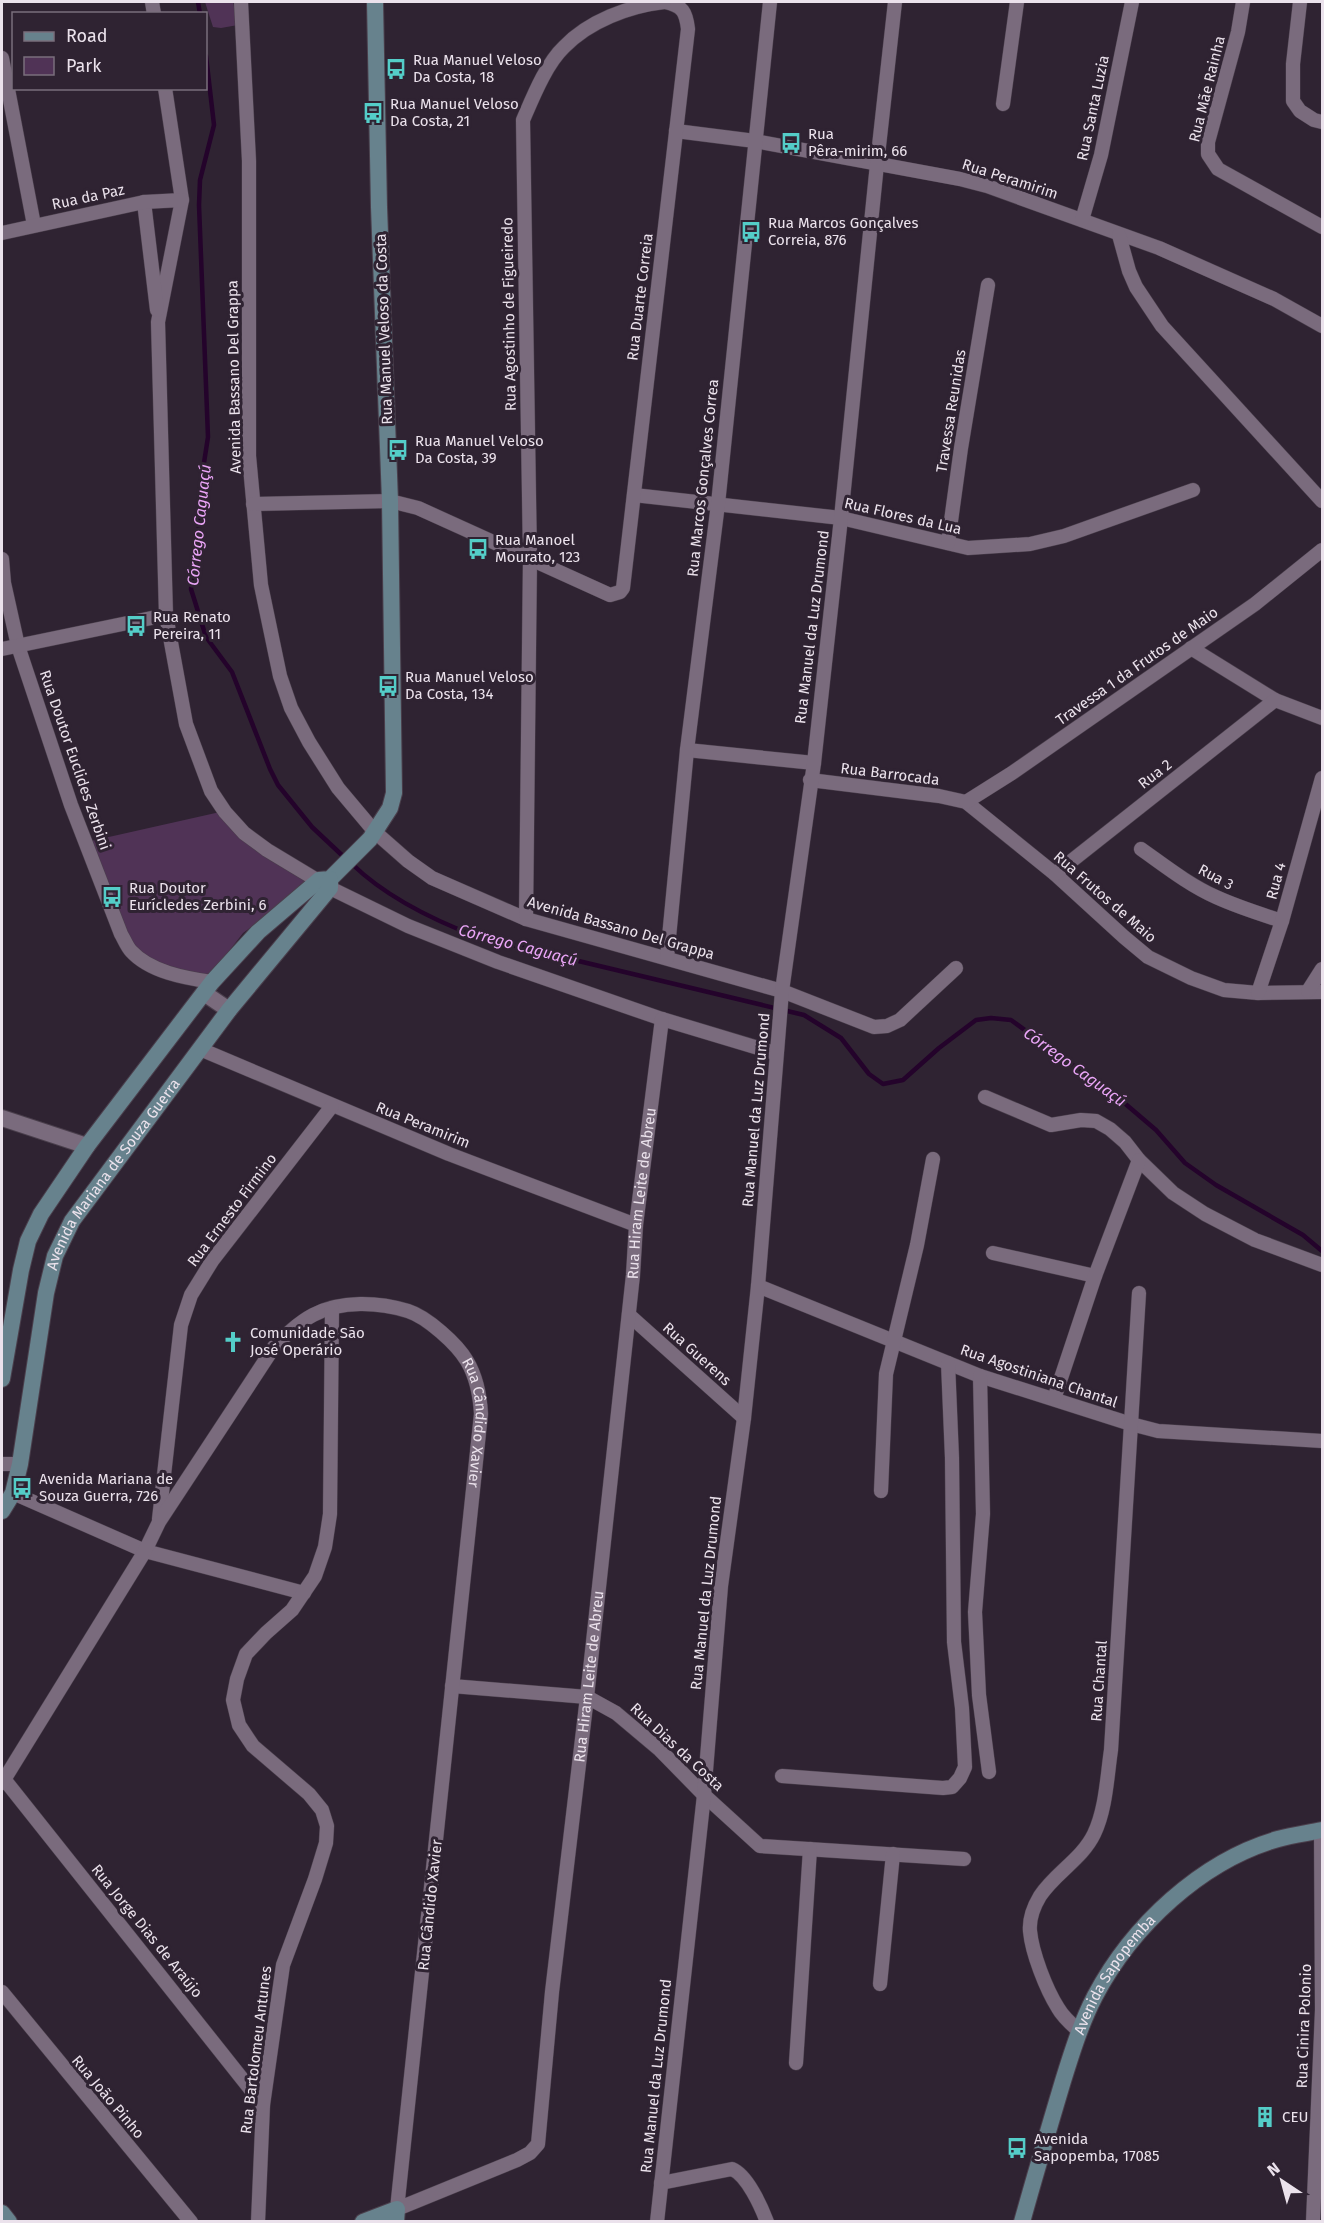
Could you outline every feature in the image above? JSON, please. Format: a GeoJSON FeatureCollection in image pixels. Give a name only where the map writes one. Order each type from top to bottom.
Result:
{"type":"FeatureCollection","features":[{"type":"Feature","properties":{"kind":"main road","name":"Rua Manuel Veloso da Costa"},"geometry":{"type":"LineString","coordinates":[[330,879],[372,835],[390,808],[394,793],[390,501],[379,207],[375,2]]}},
{"type":"Feature","properties":{"kind":"main road"},"geometry":{"type":"LineString","coordinates":[[2,1379],[21,1270],[28,1241],[41,1214],[87,1146],[208,990],[258,932],[330,879]]}},
{"type":"Feature","properties":{"kind":"main road","name":"Avenida Mariana de Souza Guerra"},"geometry":{"type":"LineString","coordinates":[[6,1499],[20,1464],[46,1293],[55,1256],[72,1221],[200,1048],[226,1008],[330,879]]}},
{"type":"Feature","properties":{"kind":"main road","name":"Avenida Sapopemba"},"geometry":{"type":"LineString","coordinates":[[1022,2222],[1079,2031],[1095,1996],[1117,1960],[1147,1923],[1192,1882],[1239,1853],[1277,1839],[1322,1830]]}},
{"type":"Feature","properties":{"kind":"main road"},"geometry":{"type":"LineString","coordinates":[[2,2212],[9,2222]]}},
{"type":"Feature","properties":{"kind":"main road","name":"Rua Hiram Leite de Abreu"},"geometry":{"type":"LineString","coordinates":[[363,2222],[397,2215]]}},
{"type":"Feature","properties":{"kind":"street","name":"Avenida Bassano Del Grappa"},"geometry":{"type":"LineString","coordinates":[[241,2],[249,160],[249,456],[261,585],[280,676],[291,708],[309,742],[372,835],[432,878],[526,919],[667,958],[781,998],[874,1027],[887,1026],[900,1020],[956,968]]}},
{"type":"Feature","properties":{"kind":"street","name":"Rua Marcos Gonçalves Correa"},"geometry":{"type":"LineString","coordinates":[[667,958],[687,750],[718,504],[770,2]]}},
{"type":"Feature","properties":{"kind":"street","name":"Rua Manuel da Luz Drumond"},"geometry":{"type":"LineString","coordinates":[[657,2222],[704,1795],[721,1586],[744,1418],[758,1286],[777,1035],[814,763],[842,518],[895,2]]}},
{"type":"Feature","properties":{"kind":"street"},"geometry":{"type":"LineString","coordinates":[[1003,104],[1017,2]]}},
{"type":"Feature","properties":{"kind":"street","name":"Rua Santa Luzia"},"geometry":{"type":"LineString","coordinates":[[1082,220],[1101,154],[1132,2]]}},
{"type":"Feature","properties":{"kind":"street","name":"Rua Mãe Rainha"},"geometry":{"type":"LineString","coordinates":[[1243,2],[1238,32],[1208,142],[1208,154],[1218,169],[1323,227]]}},
{"type":"Feature","properties":{"kind":"street"},"geometry":{"type":"LineString","coordinates":[[1299,2],[1293,64],[1293,101],[1300,111],[1318,121]]}},
{"type":"Feature","properties":{"kind":"street","name":"Rua Agostinho de Figueiredo"},"geometry":{"type":"LineString","coordinates":[[526,919],[530,558],[523,120],[538,85],[562,48],[588,27],[613,15],[650,3],[676,4],[683,10]]}},
{"type":"Feature","properties":{"kind":"street","name":"Rua Duarte Correia"},"geometry":{"type":"LineString","coordinates":[[530,558],[610,595],[620,592],[623,588],[688,29],[683,10]]}},
{"type":"Feature","properties":{"kind":"street"},"geometry":{"type":"LineString","coordinates":[[2,57],[34,225]]}},
{"type":"Feature","properties":{"kind":"street"},"geometry":{"type":"LineString","coordinates":[[159,322],[182,200],[165,90]]}},
{"type":"Feature","properties":{"kind":"street","name":"Rua Peramirim"},"geometry":{"type":"LineString","coordinates":[[676,131],[755,141],[987,186],[1159,248],[1274,299],[1323,326]]}},
{"type":"Feature","properties":{"kind":"street","name":"Rua da Paz"},"geometry":{"type":"LineString","coordinates":[[2,233],[144,202],[182,200]]}},
{"type":"Feature","properties":{"kind":"street"},"geometry":{"type":"LineString","coordinates":[[144,202],[159,322],[166,615],[186,724],[211,791],[225,812],[244,833],[267,850],[330,879],[448,944],[662,1019],[776,1053]]}},
{"type":"Feature","properties":{"kind":"street"},"geometry":{"type":"LineString","coordinates":[[1119,235],[1136,287],[1162,326],[1323,501]]}},
{"type":"Feature","properties":{"kind":"street","name":"Travessa Reunidas"},"geometry":{"type":"LineString","coordinates":[[948,543],[988,285]]}},
{"type":"Feature","properties":{"kind":"street","name":"Rua Flores da Lua"},"geometry":{"type":"LineString","coordinates":[[634,495],[842,518],[968,548],[1030,543],[1064,536],[1193,490]]}},
{"type":"Feature","properties":{"kind":"street"},"geometry":{"type":"LineString","coordinates":[[253,504],[390,501],[418,508],[530,558]]}},
{"type":"Feature","properties":{"kind":"street","name":"Travessa 1 da Frutos de Maio"},"geometry":{"type":"LineString","coordinates":[[966,802],[1255,604],[1323,550]]}},
{"type":"Feature","properties":{"kind":"street","name":"Rua Doutor Euclides Zerbini"},"geometry":{"type":"LineString","coordinates":[[2,559],[4,583],[18,646],[71,805],[121,934],[131,951],[150,965],[186,978],[208,990]]}},
{"type":"Feature","properties":{"kind":"street"},"geometry":{"type":"LineString","coordinates":[[2,649],[166,615]]}},
{"type":"Feature","properties":{"kind":"street"},"geometry":{"type":"LineString","coordinates":[[1191,648],[1275,700],[1323,718]]}},
{"type":"Feature","properties":{"kind":"street","name":"Rua 2"},"geometry":{"type":"LineString","coordinates":[[1055,874],[1275,700]]}},
{"type":"Feature","properties":{"kind":"street"},"geometry":{"type":"LineString","coordinates":[[687,750],[814,763]]}},
{"type":"Feature","properties":{"kind":"street","name":"Rua 4"},"geometry":{"type":"LineString","coordinates":[[1258,993],[1282,921],[1323,778]]}},
{"type":"Feature","properties":{"kind":"street","name":"Rua Barrocada"},"geometry":{"type":"LineString","coordinates":[[810,780],[939,796],[966,802]]}},
{"type":"Feature","properties":{"kind":"street","name":"Rua Frutos de Maio"},"geometry":{"type":"LineString","coordinates":[[966,802],[1055,874],[1124,938],[1148,957],[1191,978],[1224,990],[1258,993],[1323,992]]}},
{"type":"Feature","properties":{"kind":"street","name":"Rua 3"},"geometry":{"type":"LineString","coordinates":[[1141,849],[1215,897],[1245,910],[1282,921]]}},
{"type":"Feature","properties":{"kind":"street"},"geometry":{"type":"LineString","coordinates":[[1308,991],[1323,969]]}},
{"type":"Feature","properties":{"kind":"street"},"geometry":{"type":"LineString","coordinates":[[208,990],[226,1008]]}},
{"type":"Feature","properties":{"kind":"street","name":"Rua Hiram Leite de Abreu"},"geometry":{"type":"LineString","coordinates":[[397,2215],[517,2160],[530,2153],[538,2144],[552,1992],[629,1315],[636,1225],[662,1019]]}},
{"type":"Feature","properties":{"kind":"street","name":"Rua Peramirim"},"geometry":{"type":"LineString","coordinates":[[200,1048],[449,1155],[636,1225]]}},
{"type":"Feature","properties":{"kind":"street"},"geometry":{"type":"LineString","coordinates":[[985,1097],[1051,1125],[1081,1120],[1096,1121],[1125,1142],[1139,1160],[1173,1193],[1205,1214],[1256,1240],[1323,1265]]}},
{"type":"Feature","properties":{"kind":"street","name":"Rua Ernesto Firmino"},"geometry":{"type":"LineString","coordinates":[[159,1522],[181,1325],[191,1294],[212,1261],[332,1106]]}},
{"type":"Feature","properties":{"kind":"street"},"geometry":{"type":"LineString","coordinates":[[2,1118],[87,1146]]}},
{"type":"Feature","properties":{"kind":"street"},"geometry":{"type":"LineString","coordinates":[[881,1491],[884,1391],[917,1245],[933,1159]]}},
{"type":"Feature","properties":{"kind":"street"},"geometry":{"type":"LineString","coordinates":[[1054,1399],[1095,1276],[1139,1160]]}},
{"type":"Feature","properties":{"kind":"street"},"geometry":{"type":"LineString","coordinates":[[993,1253],[1095,1276]]}},
{"type":"Feature","properties":{"kind":"street","name":"Rua Agostiniana Chantal"},"geometry":{"type":"LineString","coordinates":[[758,1286],[980,1376],[1131,1424],[1158,1431],[1323,1441]]}},
{"type":"Feature","properties":{"kind":"street","name":"Rua Chantal"},"geometry":{"type":"LineString","coordinates":[[1079,2031],[1058,2008],[1048,1989],[1034,1948],[1030,1930],[1031,1915],[1040,1897],[1054,1879],[1082,1853],[1093,1836],[1104,1797],[1111,1750],[1139,1293]]}},
{"type":"Feature","properties":{"kind":"street","name":"Rua Cândido Xavier"},"geometry":{"type":"LineString","coordinates":[[3,1781],[144,1551],[159,1522],[274,1347],[293,1328],[314,1314],[332,1308],[366,1303],[409,1311],[450,1340],[467,1361],[480,1391],[481,1414],[397,2215]]}},
{"type":"Feature","properties":{"kind":"street","name":"Rua Bartolomeu Antunes"},"geometry":{"type":"LineString","coordinates":[[258,2222],[263,2105],[283,1965],[318,1870],[326,1843],[327,1826],[322,1810],[309,1794],[253,1746],[238,1725],[232,1700],[246,1654],[292,1610],[315,1576],[325,1547],[330,1514],[332,1308]]}},
{"type":"Feature","properties":{"kind":"street","name":"Rua Guerens"},"geometry":{"type":"LineString","coordinates":[[629,1315],[744,1418]]}},
{"type":"Feature","properties":{"kind":"street"},"geometry":{"type":"LineString","coordinates":[[782,1776],[943,1788],[951,1786],[960,1778],[965,1767],[962,1708],[954,1641],[952,1458],[948,1363]]}},
{"type":"Feature","properties":{"kind":"street"},"geometry":{"type":"LineString","coordinates":[[980,1376],[983,1514],[975,1612],[988,1772]]}},
{"type":"Feature","properties":{"kind":"street"},"geometry":{"type":"LineString","coordinates":[[2,1464],[20,1464]]}},
{"type":"Feature","properties":{"kind":"street"},"geometry":{"type":"LineString","coordinates":[[6,1499],[144,1551],[304,1593]]}},
{"type":"Feature","properties":{"kind":"street","name":"Rua Dias da Costa"},"geometry":{"type":"LineString","coordinates":[[452,1686],[587,1697],[616,1713],[652,1742],[704,1795],[760,1846],[810,1849]]}},
{"type":"Feature","properties":{"kind":"street","name":"Rua Jorge Dias de Araújo"},"geometry":{"type":"LineString","coordinates":[[3,1781],[263,2105]]}},
{"type":"Feature","properties":{"kind":"street","name":"Rua Cinira Polonio"},"geometry":{"type":"LineString","coordinates":[[1313,2222],[1322,2010],[1322,1830]]}},
{"type":"Feature","properties":{"kind":"street"},"geometry":{"type":"LineString","coordinates":[[796,2064],[810,1849],[964,1859]]}},
{"type":"Feature","properties":{"kind":"street"},"geometry":{"type":"LineString","coordinates":[[880,1984],[893,1854]]}},
{"type":"Feature","properties":{"kind":"street","name":"Rua João Pinho"},"geometry":{"type":"LineString","coordinates":[[2,1992],[191,2222]]}},
{"type":"Feature","properties":{"kind":"street"},"geometry":{"type":"LineString","coordinates":[[661,2183],[732,2169],[741,2175],[756,2198],[767,2222]]}},
{"type":"Feature","properties":{"kind":"green space"},"geometry":{"type":"Polygon","coordinates":[[[205,2],[233,2],[238,25],[213,27],[205,2]]]}},
{"type":"Feature","properties":{"kind":"green space"},"geometry":{"type":"Polygon","coordinates":[[[220,812],[315,880],[243,933],[209,977],[183,972],[153,962],[139,953],[123,931],[117,917],[91,841],[220,812]]]}},
{"type":"Feature","properties":{"kind":"waterway","name":"Córrego Caguaçú"},"geometry":{"type":"LineString","coordinates":[[198,2],[200,12]]}},
{"type":"Feature","properties":{"kind":"waterway","name":"Córrego Caguaçú"},"geometry":{"type":"LineString","coordinates":[[207,65],[214,125],[200,180],[199,205],[208,437],[201,482],[200,520],[191,589],[206,637],[232,672],[278,785],[312,827],[345,858]]}},
{"type":"Feature","properties":{"kind":"waterway","name":"Córrego Caguaçú"},"geometry":{"type":"LineString","coordinates":[[352,864],[395,898],[478,937],[804,1015],[841,1038],[869,1074],[883,1084],[903,1080],[939,1048],[976,1020],[991,1018],[1011,1020],[1122,1101],[1156,1130],[1185,1163],[1216,1185],[1303,1235],[1322,1251]]}},
{"type":"Feature","properties":{"kind":"place","name":"Rua Manuel Veloso Da Costa, 18"},"geometry":{"type":"Point","coordinates":[396,69]}},
{"type":"Feature","properties":{"kind":"place","name":"Rua Manuel Veloso Da Costa, 21"},"geometry":{"type":"Point","coordinates":[373,113]}},
{"type":"Feature","properties":{"kind":"place","name":"Rua Pêra-mirim, 66"},"geometry":{"type":"Point","coordinates":[791,143]}},
{"type":"Feature","properties":{"kind":"place","name":"Rua Marcos Gonçalves Correia, 876"},"geometry":{"type":"Point","coordinates":[751,232]}},
{"type":"Feature","properties":{"kind":"place","name":"Rua Manuel Veloso Da Costa, 39"},"geometry":{"type":"Point","coordinates":[398,450]}},
{"type":"Feature","properties":{"kind":"place","name":"Rua Manoel Mourato, 123"},"geometry":{"type":"Point","coordinates":[478,549]}},
{"type":"Feature","properties":{"kind":"place","name":"Rua Renato Pereira, 11"},"geometry":{"type":"Point","coordinates":[136,626]}},
{"type":"Feature","properties":{"kind":"place","name":"Rua Manuel Veloso Da Costa, 134"},"geometry":{"type":"Point","coordinates":[388,686]}},
{"type":"Feature","properties":{"kind":"place","name":"Rua Doutor Eurícledes Zerbini, 6"},"geometry":{"type":"Point","coordinates":[112,897]}},
{"type":"Feature","properties":{"kind":"place","name":"Comunidade São José Operário"},"geometry":{"type":"Point","coordinates":[233,1342]}},
{"type":"Feature","properties":{"kind":"place","name":"Avenida Mariana de Souza Guerra, 726"},"geometry":{"type":"Point","coordinates":[22,1488]}},
{"type":"Feature","properties":{"kind":"place","name":"CEU"},"geometry":{"type":"Point","coordinates":[1265,2117]}},
{"type":"Feature","properties":{"kind":"place","name":"Avenida Sapopemba, 17085"},"geometry":{"type":"Point","coordinates":[1017,2148]}}]}
